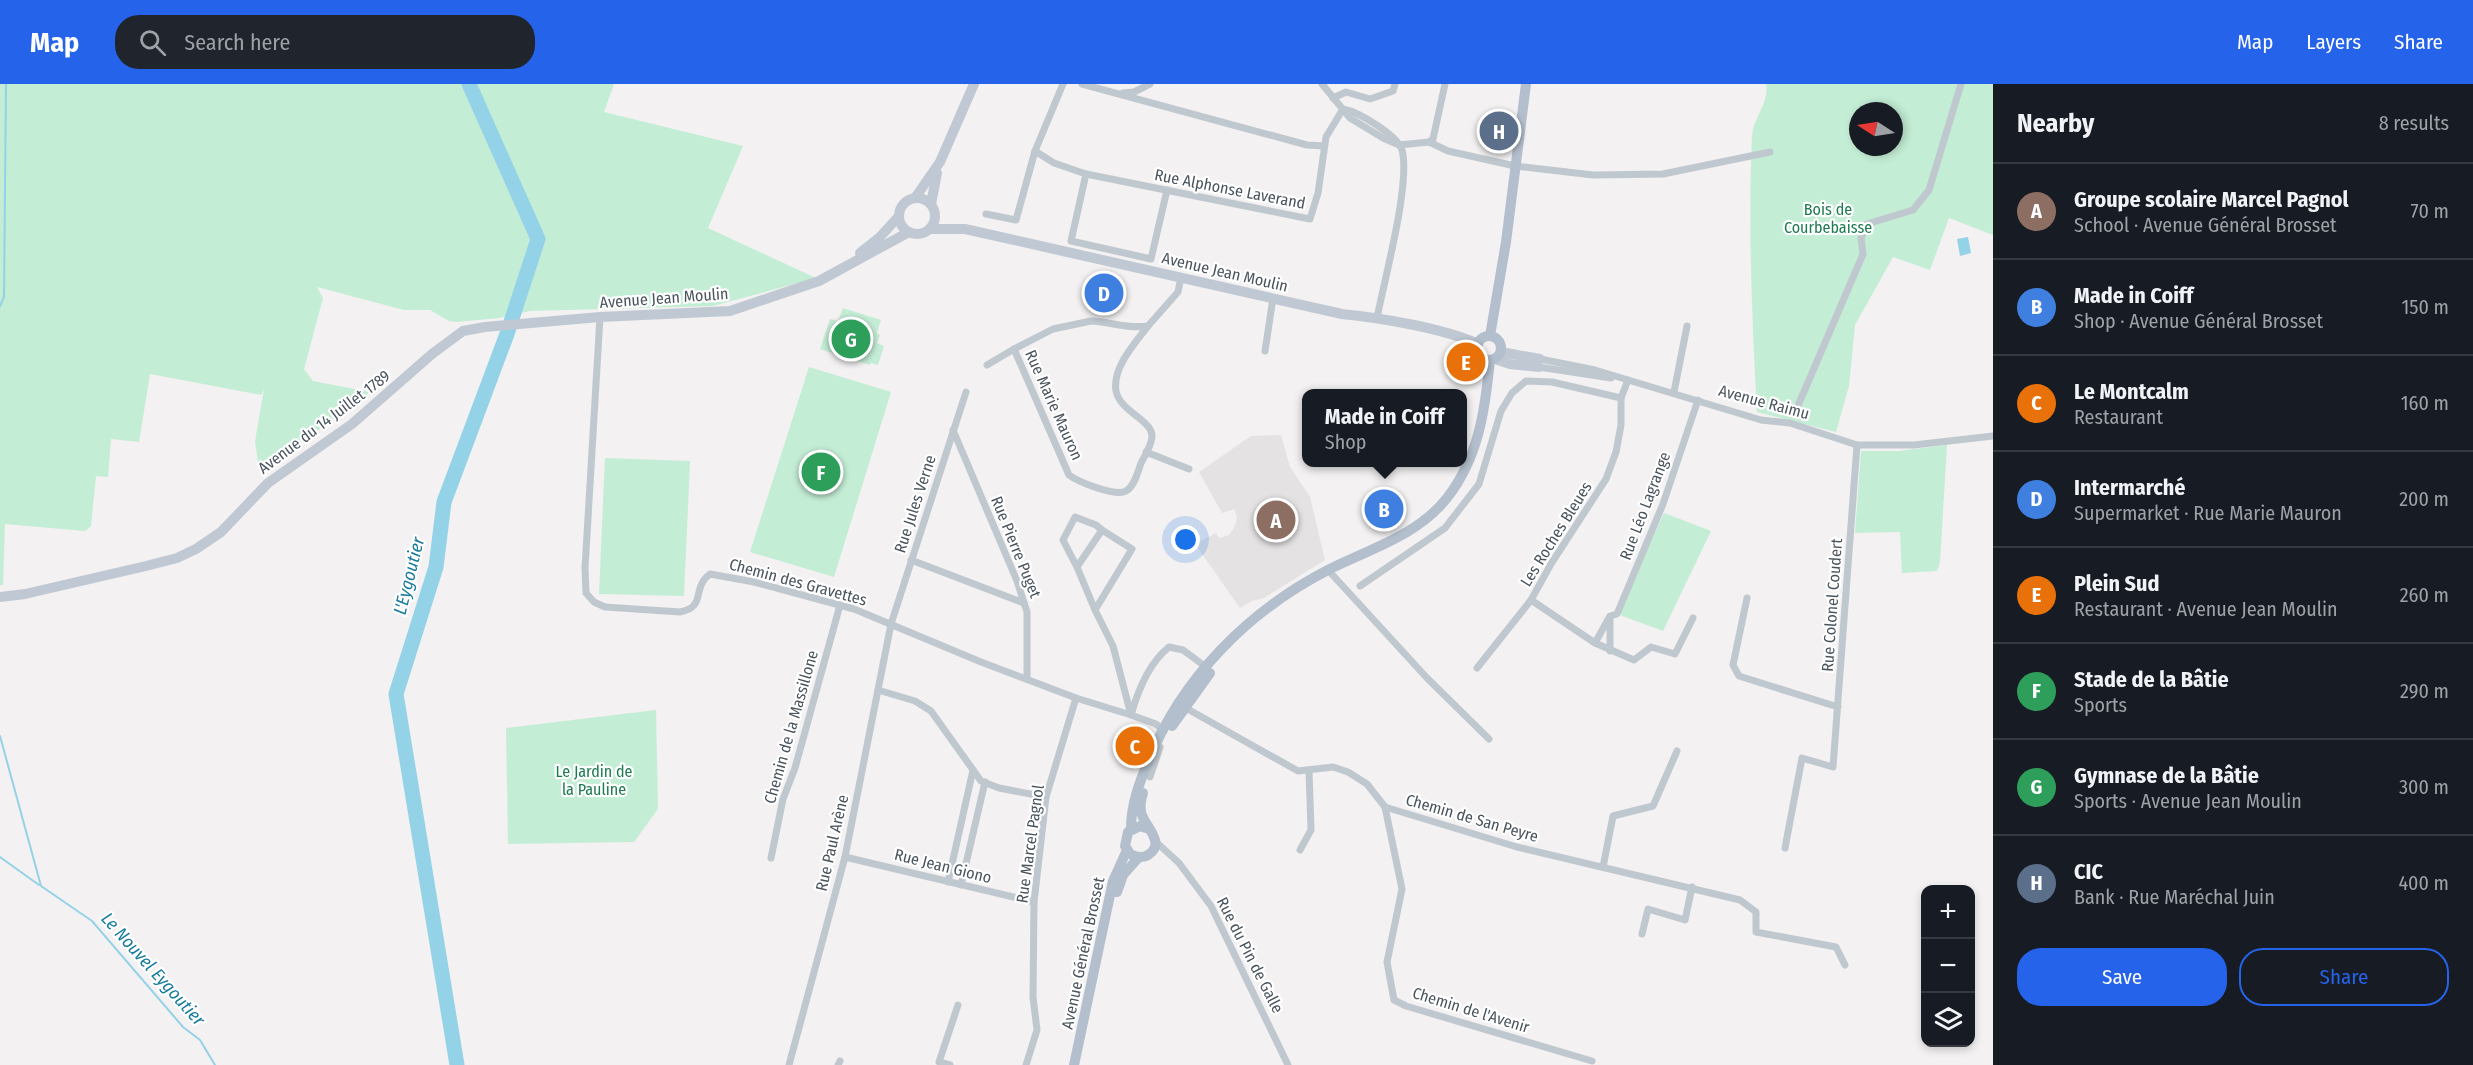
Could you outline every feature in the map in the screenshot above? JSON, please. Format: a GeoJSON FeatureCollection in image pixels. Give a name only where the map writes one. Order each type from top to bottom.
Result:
{"type":"FeatureCollection","features":[{"type":"Feature","properties":{"kind":"main road"},"geometry":{"type":"LineString","coordinates":[[1490,336],[1504,253],[1526,84]]}},
{"type":"Feature","properties":{"kind":"main road"},"geometry":{"type":"LineString","coordinates":[[1467,464],[1480,434],[1496,357],[1499,341],[1490,336],[1483,338],[1478,344],[1480,356],[1496,357]]}},
{"type":"Feature","properties":{"kind":"main road"},"geometry":{"type":"LineString","coordinates":[[1238,634],[1184,707],[1169,732],[1142,794],[1143,819],[1155,841],[1144,856],[1126,850],[1124,841],[1131,828],[1137,793],[1163,728],[1190,685],[1238,634],[1287,593],[1328,570],[1416,527],[1434,513],[1465,467]]}},
{"type":"Feature","properties":{"kind":"main road"},"geometry":{"type":"LineString","coordinates":[[1131,828],[1140,826],[1149,829]]}},
{"type":"Feature","properties":{"kind":"main road","name":"Avenue Général Brosset"},"geometry":{"type":"LineString","coordinates":[[1074,1065],[1113,881],[1126,850]]}},
{"type":"Feature","properties":{"kind":"main road","name":"Avenue Général Brosset"},"geometry":{"type":"LineString","coordinates":[[1080,1065],[1116,896],[1123,875],[1144,856]]}},
{"type":"Feature","properties":{"kind":"street"},"geometry":{"type":"LineString","coordinates":[[940,162],[933,208],[934,221],[930,229],[921,234],[909,232],[902,226],[899,216],[903,204],[915,198],[940,162],[974,84]]}},
{"type":"Feature","properties":{"kind":"street"},"geometry":{"type":"LineString","coordinates":[[986,214],[1016,220],[1035,151],[1063,84]]}},
{"type":"Feature","properties":{"kind":"street"},"geometry":{"type":"LineString","coordinates":[[1082,84],[1307,145],[1324,146]]}},
{"type":"Feature","properties":{"kind":"street"},"geometry":{"type":"LineString","coordinates":[[1118,93],[1134,92],[1150,84]]}},
{"type":"Feature","properties":{"kind":"street"},"geometry":{"type":"LineString","coordinates":[[1322,84],[1343,109],[1353,111],[1389,134],[1399,145],[1403,164],[1402,189],[1377,318]]}},
{"type":"Feature","properties":{"kind":"street"},"geometry":{"type":"LineString","coordinates":[[1333,98],[1346,92],[1370,99],[1393,91],[1395,84]]}},
{"type":"Feature","properties":{"kind":"street"},"geometry":{"type":"LineString","coordinates":[[1429,142],[1433,139],[1444,84]]}},
{"type":"Feature","properties":{"kind":"street"},"geometry":{"type":"LineString","coordinates":[[1797,408],[1863,254],[1861,238],[1867,224],[1913,210],[1929,190],[1961,84]]}},
{"type":"Feature","properties":{"kind":"street","name":"Rue Alphonse Laverand"},"geometry":{"type":"LineString","coordinates":[[1035,151],[1054,163],[1086,174],[1310,219],[1318,193],[1326,137],[1343,109]]}},
{"type":"Feature","properties":{"kind":"street"},"geometry":{"type":"LineString","coordinates":[[1399,145],[1429,142],[1448,151],[1515,166],[1593,175],[1663,174],[1770,152]]}},
{"type":"Feature","properties":{"kind":"street"},"geometry":{"type":"LineString","coordinates":[[1086,174],[1071,241],[1151,259],[1167,190]]}},
{"type":"Feature","properties":{"kind":"street"},"geometry":{"type":"LineString","coordinates":[[915,198],[924,199],[933,208]]}},
{"type":"Feature","properties":{"kind":"street","name":"Avenue Jean Moulin"},"geometry":{"type":"LineString","coordinates":[[933,208],[965,229]]}},
{"type":"Feature","properties":{"kind":"street","name":"Avenue Jean Moulin"},"geometry":{"type":"LineString","coordinates":[[824,279],[879,238],[899,216]]}},
{"type":"Feature","properties":{"kind":"street","name":"Avenue Jean Moulin"},"geometry":{"type":"LineString","coordinates":[[930,229],[965,229],[1342,315],[1377,318],[1463,338],[1478,344]]}},
{"type":"Feature","properties":{"kind":"street","name":"Avenue Jean Moulin"},"geometry":{"type":"LineString","coordinates":[[500,326],[600,317],[720,313],[824,279],[909,232]]}},
{"type":"Feature","properties":{"kind":"street","name":"Rue Marie Mauron"},"geometry":{"type":"LineString","coordinates":[[1014,349],[1069,475],[1077,481],[1118,493],[1126,491],[1132,484],[1152,437],[1149,426],[1123,406],[1116,391],[1117,375],[1127,354],[1178,292],[1181,278]]}},
{"type":"Feature","properties":{"kind":"street"},"geometry":{"type":"LineString","coordinates":[[1265,351],[1273,298]]}},
{"type":"Feature","properties":{"kind":"street","name":"Chemin des Gravettes"},"geometry":{"type":"LineString","coordinates":[[600,317],[585,568],[586,593],[594,602],[605,607],[680,612],[691,610],[695,606],[702,580],[710,574],[754,582],[840,605],[1076,698],[1131,715],[1163,728]]}},
{"type":"Feature","properties":{"kind":"street","name":"Rue Marie Mauron"},"geometry":{"type":"LineString","coordinates":[[987,365],[1053,329],[1091,321],[1114,322],[1130,328],[1148,326]]}},
{"type":"Feature","properties":{"kind":"street","name":"Avenue du 14 Juillet 1789"},"geometry":{"type":"LineString","coordinates":[[2,597],[25,594],[146,566],[177,558],[196,549],[220,532],[268,483],[352,424],[455,336],[473,328],[500,326]]}},
{"type":"Feature","properties":{"kind":"street"},"geometry":{"type":"LineString","coordinates":[[1674,393],[1687,326]]}},
{"type":"Feature","properties":{"kind":"street","name":"Avenue Raimu"},"geometry":{"type":"LineString","coordinates":[[1496,357],[1509,364],[1539,363],[1628,380],[1761,420],[1790,423],[1857,445],[1914,445],[1993,436]]}},
{"type":"Feature","properties":{"kind":"street","name":"Les Roches Bleues"},"geometry":{"type":"LineString","coordinates":[[1477,668],[1531,600],[1551,564],[1606,479],[1616,452],[1621,425],[1621,398],[1628,380]]}},
{"type":"Feature","properties":{"kind":"street"},"geometry":{"type":"LineString","coordinates":[[1360,586],[1445,528],[1479,484],[1501,411],[1512,393],[1526,381],[1552,382],[1621,398]]}},
{"type":"Feature","properties":{"kind":"street","name":"Rue Jules Verne"},"geometry":{"type":"LineString","coordinates":[[891,624],[966,392]]}},
{"type":"Feature","properties":{"kind":"street","name":"Rue Léo Lagrange"},"geometry":{"type":"LineString","coordinates":[[1595,643],[1610,616],[1617,614],[1663,504],[1698,400]]}},
{"type":"Feature","properties":{"kind":"street","name":"Rue Pierre Puget"},"geometry":{"type":"LineString","coordinates":[[953,430],[1017,581],[1027,612],[1027,679]]}},
{"type":"Feature","properties":{"kind":"street","name":"Rue Colonel Coudert"},"geometry":{"type":"LineString","coordinates":[[1785,848],[1802,758],[1833,767],[1857,445]]}},
{"type":"Feature","properties":{"kind":"street"},"geometry":{"type":"LineString","coordinates":[[1146,452],[1190,469]]}},
{"type":"Feature","properties":{"kind":"street"},"geometry":{"type":"LineString","coordinates":[[1095,610],[1132,549],[1096,525],[1075,517],[1063,540],[1077,567],[1095,610],[1113,646],[1131,715]]}},
{"type":"Feature","properties":{"kind":"street"},"geometry":{"type":"LineString","coordinates":[[1077,567],[1102,530]]}},
{"type":"Feature","properties":{"kind":"street"},"geometry":{"type":"LineString","coordinates":[[911,560],[1024,603]]}},
{"type":"Feature","properties":{"kind":"street"},"geometry":{"type":"LineString","coordinates":[[1328,570],[1427,678],[1489,739]]}},
{"type":"Feature","properties":{"kind":"street"},"geometry":{"type":"LineString","coordinates":[[1747,598],[1733,664],[1739,676],[1838,708]]}},
{"type":"Feature","properties":{"kind":"street"},"geometry":{"type":"LineString","coordinates":[[1531,600],[1595,643],[1634,660],[1651,647],[1674,654],[1693,618]]}},
{"type":"Feature","properties":{"kind":"street","name":"Chemin de la Massillone"},"geometry":{"type":"LineString","coordinates":[[771,858],[783,799],[795,768],[840,605]]}},
{"type":"Feature","properties":{"kind":"street"},"geometry":{"type":"LineString","coordinates":[[1610,616],[1610,651]]}},
{"type":"Feature","properties":{"kind":"street","name":"Rue Paul Arène"},"geometry":{"type":"LineString","coordinates":[[789,1065],[845,857],[891,624]]}},
{"type":"Feature","properties":{"kind":"street"},"geometry":{"type":"LineString","coordinates":[[1131,715],[1137,695],[1147,675],[1159,655],[1169,647],[1184,650],[1206,668]]}},
{"type":"Feature","properties":{"kind":"street"},"geometry":{"type":"LineString","coordinates":[[878,690],[915,701],[931,711],[981,781],[999,788],[1046,798]]}},
{"type":"Feature","properties":{"kind":"street","name":"Rue Marcel Pagnol"},"geometry":{"type":"LineString","coordinates":[[1026,1065],[1037,1030],[1033,997],[1034,903],[1046,798],[1076,698]]}},
{"type":"Feature","properties":{"kind":"street","name":"Chemin de San Peyre"},"geometry":{"type":"LineString","coordinates":[[1184,707],[1298,771],[1333,767],[1348,772],[1367,784],[1385,807],[1517,847],[1740,900],[1755,912],[1756,932],[1836,947],[1845,965]]}},
{"type":"Feature","properties":{"kind":"street"},"geometry":{"type":"LineString","coordinates":[[1150,777],[1163,738],[1165,730],[1163,728]]}},
{"type":"Feature","properties":{"kind":"street"},"geometry":{"type":"LineString","coordinates":[[1603,867],[1612,816],[1653,806],[1677,751]]}},
{"type":"Feature","properties":{"kind":"street"},"geometry":{"type":"LineString","coordinates":[[948,882],[973,770]]}},
{"type":"Feature","properties":{"kind":"street"},"geometry":{"type":"LineString","coordinates":[[1300,850],[1311,830],[1309,770]]}},
{"type":"Feature","properties":{"kind":"street"},"geometry":{"type":"LineString","coordinates":[[961,885],[985,782]]}},
{"type":"Feature","properties":{"kind":"street","name":"Chemin de l'Avenir"},"geometry":{"type":"LineString","coordinates":[[1385,807],[1402,889],[1387,962],[1394,1000],[1406,1006],[1592,1060]]}},
{"type":"Feature","properties":{"kind":"street","name":"Rue du Pin de Galle"},"geometry":{"type":"LineString","coordinates":[[1155,841],[1179,863],[1211,906],[1288,1065]]}},
{"type":"Feature","properties":{"kind":"street"},"geometry":{"type":"LineString","coordinates":[[1144,856],[1168,855],[1179,863]]}},
{"type":"Feature","properties":{"kind":"street","name":"Rue Jean Giono"},"geometry":{"type":"LineString","coordinates":[[845,857],[1034,903]]}},
{"type":"Feature","properties":{"kind":"street"},"geometry":{"type":"LineString","coordinates":[[1642,934],[1648,909],[1684,920],[1692,887]]}},
{"type":"Feature","properties":{"kind":"street"},"geometry":{"type":"LineString","coordinates":[[950,1065],[937,1063],[958,1005]]}},
{"type":"Feature","properties":{"kind":"shaded area"},"geometry":{"type":"Polygon","coordinates":[[[1281,435],[1290,467],[1310,497],[1325,560],[1264,598],[1252,601],[1240,608],[1195,544],[1216,533],[1219,538],[1229,535],[1235,526],[1237,517],[1234,509],[1222,513],[1199,472],[1251,436],[1281,435]]]}},
{"type":"Feature","properties":{"kind":"green space"},"geometry":{"type":"Polygon","coordinates":[[[0,84],[614,84],[604,112],[743,146],[708,228],[816,278],[713,306],[530,311],[499,318],[457,322],[449,321],[430,310],[404,310],[317,287],[323,298],[304,369],[313,381],[370,392],[279,459],[258,463],[255,441],[264,389],[261,395],[150,374],[139,442],[111,439],[108,477],[96,476],[91,526],[85,531],[5,524],[3,585],[0,585],[0,84]]]}},
{"type":"Feature","properties":{"kind":"green space","name":"Bois de Courbebaisse"},"geometry":{"type":"Polygon","coordinates":[[[1766,84],[1993,84],[1993,235],[1949,218],[1930,270],[1893,257],[1855,325],[1849,386],[1836,432],[1757,412],[1751,274],[1751,170],[1753,129],[1766,97],[1766,84]]]}},
{"type":"Feature","properties":{"kind":"green space"},"geometry":{"type":"Polygon","coordinates":[[[843,308],[881,320],[877,343],[884,346],[878,365],[871,363],[870,365],[820,349],[830,319],[838,321],[843,308]]]}},
{"type":"Feature","properties":{"kind":"green space"},"geometry":{"type":"Polygon","coordinates":[[[809,367],[891,392],[834,577],[750,552],[809,367]]]}},
{"type":"Feature","properties":{"kind":"green space"},"geometry":{"type":"Polygon","coordinates":[[[1947,445],[1940,562],[1937,571],[1902,573],[1900,532],[1855,533],[1861,451],[1899,451],[1947,445]]]}},
{"type":"Feature","properties":{"kind":"green space"},"geometry":{"type":"Polygon","coordinates":[[[605,458],[690,461],[684,596],[599,594],[605,458]]]}},
{"type":"Feature","properties":{"kind":"green space"},"geometry":{"type":"Polygon","coordinates":[[[1664,513],[1711,531],[1663,631],[1617,614],[1664,513]]]}},
{"type":"Feature","properties":{"kind":"green space","name":"Le Jardin de la Pauline"},"geometry":{"type":"Polygon","coordinates":[[[656,710],[658,809],[634,842],[508,844],[506,728],[656,710]]]}},
{"type":"Feature","properties":{"kind":"water"},"geometry":{"type":"Polygon","coordinates":[[[1968,237],[1971,253],[1960,256],[1957,239],[1968,237]]]}},
{"type":"Feature","properties":{"kind":"waterway","name":"Le Nouvel Eygoutier"},"geometry":{"type":"LineString","coordinates":[[0,306],[4,297],[6,84]]}},
{"type":"Feature","properties":{"kind":"waterway","name":"L'Eygoutier"},"geometry":{"type":"LineString","coordinates":[[457,1065],[396,694],[436,567],[444,502],[507,334],[538,239],[469,84]]}},
{"type":"Feature","properties":{"kind":"waterway","name":"Le Nouvel Eygoutier"},"geometry":{"type":"LineString","coordinates":[[0,736],[41,886],[92,921],[183,1027],[200,1040],[215,1065]]}},
{"type":"Feature","properties":{"kind":"waterway"},"geometry":{"type":"LineString","coordinates":[[0,857],[39,885]]}},
{"type":"Feature","properties":{"kind":"place","name":"CIC"},"geometry":{"type":"Point","coordinates":[1499,131]}},
{"type":"Feature","properties":{"kind":"place","name":"Intermarché"},"geometry":{"type":"Point","coordinates":[1104,293]}},
{"type":"Feature","properties":{"kind":"place","name":"Gymnase de la Bâtie"},"geometry":{"type":"Point","coordinates":[851,339]}},
{"type":"Feature","properties":{"kind":"place","name":"Plein Sud"},"geometry":{"type":"Point","coordinates":[1466,362]}},
{"type":"Feature","properties":{"kind":"place","name":"Stade de la Bâtie"},"geometry":{"type":"Point","coordinates":[821,472]}},
{"type":"Feature","properties":{"kind":"place","name":"Made in Coiff"},"geometry":{"type":"Point","coordinates":[1384,509]}},
{"type":"Feature","properties":{"kind":"place","name":"Groupe scolaire Marcel Pagnol"},"geometry":{"type":"Point","coordinates":[1276,520]}},
{"type":"Feature","properties":{"kind":"place","name":"Le Montcalm"},"geometry":{"type":"Point","coordinates":[1135,746]}}]}
